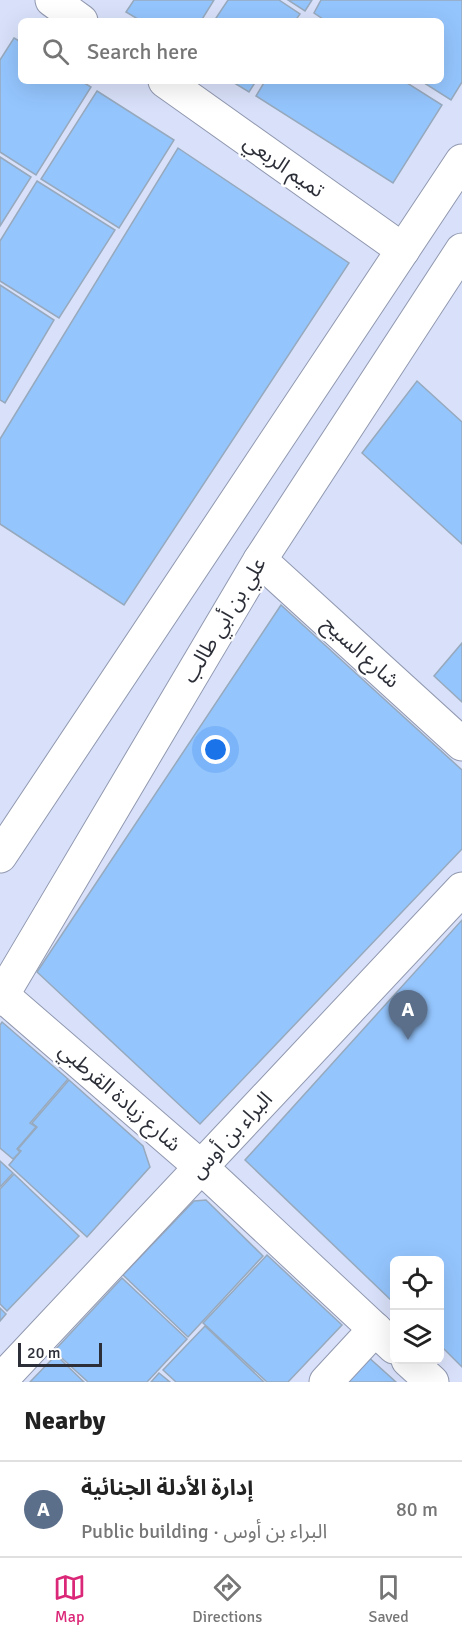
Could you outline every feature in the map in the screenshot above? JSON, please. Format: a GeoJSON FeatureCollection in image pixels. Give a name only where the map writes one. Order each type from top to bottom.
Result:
{"type":"FeatureCollection","features":[{"type":"Feature","properties":{"kind":"street"},"geometry":{"type":"LineString","coordinates":[[52,0],[77,18]]}},
{"type":"Feature","properties":{"kind":"street","name":"تميم الربعي"},"geometry":{"type":"LineString","coordinates":[[169,84],[403,250]]}},
{"type":"Feature","properties":{"kind":"street"},"geometry":{"type":"LineString","coordinates":[[0,856],[462,160]]}},
{"type":"Feature","properties":{"kind":"street","name":"علي بن أبي طالب"},"geometry":{"type":"LineString","coordinates":[[1,997],[260,560],[462,250]]}},
{"type":"Feature","properties":{"kind":"street","name":"شارع السيح"},"geometry":{"type":"LineString","coordinates":[[260,560],[462,744]]}},
{"type":"Feature","properties":{"kind":"street","name":"البراء بن أوس"},"geometry":{"type":"LineString","coordinates":[[0,1382],[462,889]]}},
{"type":"Feature","properties":{"kind":"street","name":"شارع زيادة القرطبي"},"geometry":{"type":"LineString","coordinates":[[1,997],[201,1167],[385,1338]]}},
{"type":"Feature","properties":{"kind":"street"},"geometry":{"type":"LineString","coordinates":[[326,1382],[385,1338]]}},
{"type":"Feature","properties":{"kind":"street"},"geometry":{"type":"LineString","coordinates":[[413,1364],[432,1382]]}},
{"type":"Feature","properties":{"kind":"building"},"geometry":{"type":"Polygon","coordinates":[[[134,0],[214,0],[203,18],[136,18],[126,12],[134,0]]]}},
{"type":"Feature","properties":{"kind":"building"},"geometry":{"type":"Polygon","coordinates":[[[228,0],[279,0],[300,14],[297,18],[216,18],[228,0]]]}},
{"type":"Feature","properties":{"kind":"building"},"geometry":{"type":"Polygon","coordinates":[[[288,0],[312,0],[305,11],[288,0]]]}},
{"type":"Feature","properties":{"kind":"building"},"geometry":{"type":"Polygon","coordinates":[[[321,0],[462,0],[462,82],[451,100],[426,84],[444,84],[444,18],[322,18],[314,13],[321,0]]]}},
{"type":"Feature","properties":{"kind":"building"},"geometry":{"type":"Polygon","coordinates":[[[14,38],[18,40],[18,84],[86,84],[91,87],[36,175],[0,152],[0,60],[14,38]]]}},
{"type":"Feature","properties":{"kind":"building"},"geometry":{"type":"Polygon","coordinates":[[[236,84],[254,84],[249,92],[236,84]]]}},
{"type":"Feature","properties":{"kind":"building"},"geometry":{"type":"Polygon","coordinates":[[[263,84],[409,84],[442,105],[393,183],[256,96],[263,84]]]}},
{"type":"Feature","properties":{"kind":"building"},"geometry":{"type":"Polygon","coordinates":[[[97,91],[174,140],[119,228],[41,179],[97,91]]]}},
{"type":"Feature","properties":{"kind":"building"},"geometry":{"type":"Polygon","coordinates":[[[178,148],[349,263],[124,605],[0,524],[0,439],[178,148]]]}},
{"type":"Feature","properties":{"kind":"building"},"geometry":{"type":"Polygon","coordinates":[[[0,157],[31,177],[0,226],[0,157]]]}},
{"type":"Feature","properties":{"kind":"building"},"geometry":{"type":"Polygon","coordinates":[[[37,181],[115,230],[59,318],[0,281],[0,241],[37,181]]]}},
{"type":"Feature","properties":{"kind":"building"},"geometry":{"type":"Polygon","coordinates":[[[0,285],[54,320],[5,403],[0,400],[0,285]]]}},
{"type":"Feature","properties":{"kind":"building"},"geometry":{"type":"Polygon","coordinates":[[[417,381],[462,422],[462,544],[362,453],[417,381]]]}},
{"type":"Feature","properties":{"kind":"building"},"geometry":{"type":"Polygon","coordinates":[[[281,605],[462,770],[462,849],[200,1124],[37,972],[281,605]]]}},
{"type":"Feature","properties":{"kind":"building"},"geometry":{"type":"Polygon","coordinates":[[[462,643],[462,702],[434,676],[462,643]]]}},
{"type":"Feature","properties":{"kind":"building"},"geometry":{"type":"Polygon","coordinates":[[[462,920],[462,1367],[444,1349],[444,1256],[390,1256],[390,1299],[245,1160],[462,920]]]}},
{"type":"Feature","properties":{"kind":"building"},"geometry":{"type":"Polygon","coordinates":[[[2,1022],[68,1079],[30,1123],[36,1127],[17,1149],[20,1152],[13,1159],[0,1148],[0,1025],[2,1022]]]}},
{"type":"Feature","properties":{"kind":"building"},"geometry":{"type":"Polygon","coordinates":[[[69,1080],[143,1146],[150,1167],[87,1237],[9,1165],[21,1151],[18,1149],[37,1127],[32,1123],[69,1080]]]}},
{"type":"Feature","properties":{"kind":"building"},"geometry":{"type":"Polygon","coordinates":[[[0,1161],[13,1173],[0,1187],[0,1161]]]}},
{"type":"Feature","properties":{"kind":"building"},"geometry":{"type":"Polygon","coordinates":[[[14,1174],[79,1236],[7,1311],[0,1304],[0,1189],[14,1174]]]}},
{"type":"Feature","properties":{"kind":"building"},"geometry":{"type":"Polygon","coordinates":[[[206,1200],[263,1256],[188,1337],[123,1275],[194,1201],[206,1200]]]}},
{"type":"Feature","properties":{"kind":"building"},"geometry":{"type":"Polygon","coordinates":[[[267,1255],[342,1325],[288,1382],[267,1382],[203,1323],[267,1255]]]}},
{"type":"Feature","properties":{"kind":"building"},"geometry":{"type":"Polygon","coordinates":[[[122,1278],[187,1339],[147,1382],[88,1382],[54,1351],[122,1278]]]}},
{"type":"Feature","properties":{"kind":"building"},"geometry":{"type":"Polygon","coordinates":[[[0,1308],[6,1314],[0,1321],[0,1308]]]}},
{"type":"Feature","properties":{"kind":"building"},"geometry":{"type":"Polygon","coordinates":[[[205,1326],[264,1382],[176,1382],[163,1370],[205,1326]]]}},
{"type":"Feature","properties":{"kind":"building"},"geometry":{"type":"Polygon","coordinates":[[[56,1355],[84,1382],[30,1382],[56,1355]]]}},
{"type":"Feature","properties":{"kind":"building"},"geometry":{"type":"Polygon","coordinates":[[[366,1355],[396,1382],[341,1382],[366,1355]]]}},
{"type":"Feature","properties":{"kind":"building"},"geometry":{"type":"Polygon","coordinates":[[[159,1373],[170,1382],[151,1382],[159,1373]]]}},
{"type":"Feature","properties":{"kind":"place","name":"إدارة الأدلة الجنائية"},"geometry":{"type":"Point","coordinates":[408,1040]}}]}
